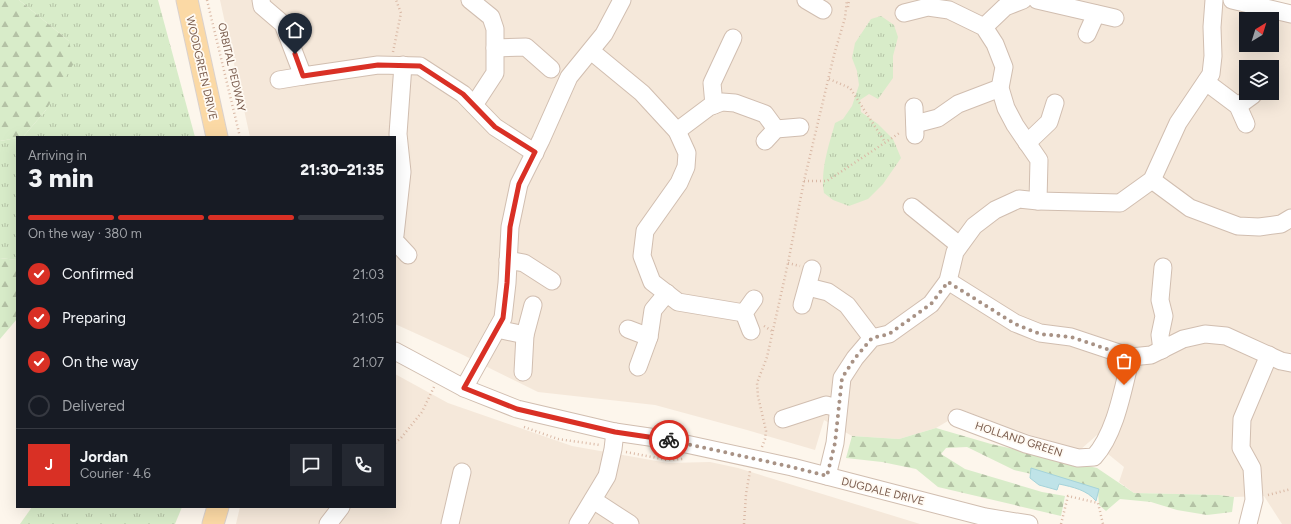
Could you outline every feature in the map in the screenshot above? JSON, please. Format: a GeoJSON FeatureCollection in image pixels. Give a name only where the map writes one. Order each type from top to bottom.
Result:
{"type":"FeatureCollection","features":[{"type":"Feature","properties":{"kind":"main road","name":"WOODGREEN DRIVE"},"geometry":{"type":"LineString","coordinates":[[187,0],[217,136]]}},
{"type":"Feature","properties":{"kind":"main road"},"geometry":{"type":"LineString","coordinates":[[213,524],[218,508]]}},
{"type":"Feature","properties":{"kind":"street"},"geometry":{"type":"LineString","coordinates":[[261,0],[262,6],[283,24],[303,76]]}},
{"type":"Feature","properties":{"kind":"street"},"geometry":{"type":"LineString","coordinates":[[470,0],[491,17],[495,29],[495,74],[474,105]]}},
{"type":"Feature","properties":{"kind":"street"},"geometry":{"type":"LineString","coordinates":[[464,388],[503,318],[510,227],[519,184],[569,77],[604,34],[622,0]]}},
{"type":"Feature","properties":{"kind":"street"},"geometry":{"type":"LineString","coordinates":[[806,0],[823,10]]}},
{"type":"Feature","properties":{"kind":"street"},"geometry":{"type":"LineString","coordinates":[[984,27],[1005,7],[1023,0]]}},
{"type":"Feature","properties":{"kind":"street"},"geometry":{"type":"LineString","coordinates":[[1037,0],[1115,18]]}},
{"type":"Feature","properties":{"kind":"street"},"geometry":{"type":"LineString","coordinates":[[827,476],[835,443],[842,378],[855,358],[872,338],[889,334],[931,304],[948,282],[955,252],[974,226],[995,210],[1019,199],[1038,201],[1120,203],[1152,180],[1178,124],[1211,74],[1213,56],[1212,27],[1214,0]]}},
{"type":"Feature","properties":{"kind":"street"},"geometry":{"type":"LineString","coordinates":[[1232,0],[1291,14]]}},
{"type":"Feature","properties":{"kind":"street"},"geometry":{"type":"LineString","coordinates":[[904,13],[927,3],[949,10],[984,27],[995,44],[1004,67],[1000,88],[1006,108],[1015,125],[1039,160],[1038,201]]}},
{"type":"Feature","properties":{"kind":"street"},"geometry":{"type":"LineString","coordinates":[[1087,34],[1096,14]]}},
{"type":"Feature","properties":{"kind":"street"},"geometry":{"type":"LineString","coordinates":[[714,105],[712,83],[733,38]]}},
{"type":"Feature","properties":{"kind":"street"},"geometry":{"type":"LineString","coordinates":[[495,48],[526,47],[551,69]]}},
{"type":"Feature","properties":{"kind":"street"},"geometry":{"type":"LineString","coordinates":[[591,50],[642,93],[677,131],[687,153],[686,167],[679,183],[645,231],[642,256],[652,282],[678,302],[744,313]]}},
{"type":"Feature","properties":{"kind":"street"},"geometry":{"type":"LineString","coordinates":[[279,80],[378,65],[420,66],[463,94],[495,127],[535,152]]}},
{"type":"Feature","properties":{"kind":"street"},"geometry":{"type":"LineString","coordinates":[[396,226],[402,172],[398,162],[397,65]]}},
{"type":"Feature","properties":{"kind":"street"},"geometry":{"type":"LineString","coordinates":[[1206,82],[1238,106],[1246,124]]}},
{"type":"Feature","properties":{"kind":"street"},"geometry":{"type":"LineString","coordinates":[[915,122],[938,118],[958,104],[1000,88]]}},
{"type":"Feature","properties":{"kind":"street"},"geometry":{"type":"LineString","coordinates":[[1238,106],[1246,100]]}},
{"type":"Feature","properties":{"kind":"street"},"geometry":{"type":"LineString","coordinates":[[677,131],[709,107],[722,102],[735,103],[765,114],[771,135],[800,128]]}},
{"type":"Feature","properties":{"kind":"street"},"geometry":{"type":"LineString","coordinates":[[1027,143],[1049,122],[1055,103]]}},
{"type":"Feature","properties":{"kind":"street"},"geometry":{"type":"LineString","coordinates":[[1152,180],[1190,208],[1238,226],[1281,224],[1291,218]]}},
{"type":"Feature","properties":{"kind":"street"},"geometry":{"type":"LineString","coordinates":[[912,207],[959,245]]}},
{"type":"Feature","properties":{"kind":"street"},"geometry":{"type":"LineString","coordinates":[[396,242],[408,255]]}},
{"type":"Feature","properties":{"kind":"street"},"geometry":{"type":"LineString","coordinates":[[508,260],[524,263],[552,281]]}},
{"type":"Feature","properties":{"kind":"street"},"geometry":{"type":"LineString","coordinates":[[1162,350],[1160,335],[1164,316],[1160,300],[1163,267]]}},
{"type":"Feature","properties":{"kind":"street"},"geometry":{"type":"LineString","coordinates":[[802,305],[812,269]]}},
{"type":"Feature","properties":{"kind":"street"},"geometry":{"type":"LineString","coordinates":[[948,282],[1015,324],[1040,334],[1071,337],[1131,357],[1151,356],[1183,339],[1205,334],[1226,336],[1281,361],[1291,363]]}},
{"type":"Feature","properties":{"kind":"street"},"geometry":{"type":"LineString","coordinates":[[808,287],[828,292],[847,305],[872,338]]}},
{"type":"Feature","properties":{"kind":"street"},"geometry":{"type":"LineString","coordinates":[[638,367],[648,337],[654,310],[667,293]]}},
{"type":"Feature","properties":{"kind":"street"},"geometry":{"type":"LineString","coordinates":[[744,313],[754,299]]}},
{"type":"Feature","properties":{"kind":"street"},"geometry":{"type":"LineString","coordinates":[[523,372],[525,335],[533,305]]}},
{"type":"Feature","properties":{"kind":"street"},"geometry":{"type":"LineString","coordinates":[[744,313],[751,331]]}},
{"type":"Feature","properties":{"kind":"street"},"geometry":{"type":"LineString","coordinates":[[497,329],[525,335]]}},
{"type":"Feature","properties":{"kind":"street"},"geometry":{"type":"LineString","coordinates":[[628,329],[648,337]]}},
{"type":"Feature","properties":{"kind":"street","name":"DUGDALE DRIVE"},"geometry":{"type":"LineString","coordinates":[[396,352],[464,388],[517,409],[615,432],[759,454],[827,476],[985,517],[1029,524]]}},
{"type":"Feature","properties":{"kind":"street"},"geometry":{"type":"LineString","coordinates":[[1248,524],[1254,500],[1252,468],[1241,448],[1242,419],[1268,355]]}},
{"type":"Feature","properties":{"kind":"street","name":"HOLLAND GREEN"},"geometry":{"type":"LineString","coordinates":[[957,418],[1026,444],[1078,458],[1094,457],[1102,448],[1117,412],[1131,357]]}},
{"type":"Feature","properties":{"kind":"street"},"geometry":{"type":"LineString","coordinates":[[783,419],[826,405],[838,408]]}},
{"type":"Feature","properties":{"kind":"street"},"geometry":{"type":"LineString","coordinates":[[578,524],[607,476],[613,450],[615,432]]}},
{"type":"Feature","properties":{"kind":"street"},"geometry":{"type":"LineString","coordinates":[[450,524],[462,472]]}},
{"type":"Feature","properties":{"kind":"street"},"geometry":{"type":"LineString","coordinates":[[593,500],[630,524]]}},
{"type":"Feature","properties":{"kind":"street"},"geometry":{"type":"LineString","coordinates":[[328,524],[340,508]]}},
{"type":"Feature","properties":{"kind":"path","name":"ORBITAL PEDWAY"},"geometry":{"type":"LineString","coordinates":[[207,0],[240,136]]}},
{"type":"Feature","properties":{"kind":"path"},"geometry":{"type":"LineString","coordinates":[[396,0],[401,13],[397,65]]}},
{"type":"Feature","properties":{"kind":"path"},"geometry":{"type":"LineString","coordinates":[[744,524],[746,494],[751,469],[765,439],[766,431],[758,396],[757,382],[767,357],[790,256],[804,181],[834,55],[845,18],[848,0]]}},
{"type":"Feature","properties":{"kind":"path"},"geometry":{"type":"LineString","coordinates":[[828,79],[850,88],[886,142]]}},
{"type":"Feature","properties":{"kind":"path"},"geometry":{"type":"LineString","coordinates":[[804,181],[827,181],[915,122]]}},
{"type":"Feature","properties":{"kind":"path"},"geometry":{"type":"LineString","coordinates":[[396,442],[422,412],[434,387]]}},
{"type":"Feature","properties":{"kind":"path"},"geometry":{"type":"LineString","coordinates":[[1254,500],[1291,489]]}},
{"type":"Feature","properties":{"kind":"path"},"geometry":{"type":"LineString","coordinates":[[1061,524],[1068,496],[1098,503],[1103,524]]}},
{"type":"Feature","properties":{"kind":"shaded area"},"geometry":{"type":"Polygon","coordinates":[[[220,0],[1268,0],[1291,5],[1291,524],[1282,524],[1264,496],[1234,497],[1219,495],[1134,493],[1119,482],[1124,467],[1108,454],[1097,435],[1080,450],[1030,435],[965,411],[936,428],[899,439],[852,436],[824,420],[815,450],[655,405],[538,392],[459,353],[396,324],[396,136],[250,136],[220,0]]]}},
{"type":"Feature","properties":{"kind":"shaded area"},"geometry":{"type":"Polygon","coordinates":[[[396,375],[448,403],[572,446],[668,463],[710,462],[738,468],[920,524],[236,524],[240,508],[396,508],[396,375]]]}},
{"type":"Feature","properties":{"kind":"green space"},"geometry":{"type":"Polygon","coordinates":[[[0,0],[19,0],[69,41],[74,63],[46,110],[24,136],[16,136],[16,138],[0,141],[0,0]]]}},
{"type":"Feature","properties":{"kind":"green space"},"geometry":{"type":"Polygon","coordinates":[[[19,0],[158,0],[195,136],[24,136],[46,110],[69,41],[19,0]]]}},
{"type":"Feature","properties":{"kind":"green space"},"geometry":{"type":"Polygon","coordinates":[[[881,16],[894,25],[898,37],[893,56],[893,78],[878,99],[869,94],[860,100],[861,112],[878,124],[893,139],[901,158],[883,184],[868,199],[849,206],[833,200],[824,193],[824,167],[835,123],[843,119],[852,106],[859,85],[857,71],[852,58],[855,43],[871,19],[881,16]]]}},
{"type":"Feature","properties":{"kind":"green space"},"geometry":{"type":"Polygon","coordinates":[[[16,138],[16,260],[0,258],[0,141],[16,138]]]}},
{"type":"Feature","properties":{"kind":"green space"},"geometry":{"type":"Polygon","coordinates":[[[0,258],[16,260],[16,320],[0,339],[0,258]]]}},
{"type":"Feature","properties":{"kind":"green space"},"geometry":{"type":"Polygon","coordinates":[[[936,428],[991,444],[1097,468],[1134,493],[1219,495],[1234,497],[1232,512],[1207,515],[1177,510],[1151,502],[1120,499],[1106,511],[1099,505],[1098,492],[1063,481],[1014,470],[967,447],[946,448],[941,454],[965,469],[1042,492],[1065,496],[1061,516],[938,487],[916,469],[882,462],[846,458],[852,436],[899,439],[936,428]]]}},
{"type":"Feature","properties":{"kind":"green space"},"geometry":{"type":"Polygon","coordinates":[[[31,508],[182,508],[175,524],[20,524],[31,508]]]}},
{"type":"Feature","properties":{"kind":"water"},"geometry":{"type":"Polygon","coordinates":[[[1031,468],[1099,489],[1096,501],[1088,494],[1069,486],[1059,484],[1057,490],[1039,485],[1030,478],[1031,468]]]}},
{"type":"Feature","properties":{"kind":"way so far"},"geometry":{"type":"LineString","coordinates":[[669,440],[827,476],[835,443],[842,378],[855,358],[872,338],[889,334],[931,304],[948,282],[1015,324],[1040,334],[1071,337],[1131,357],[1124,385]]}},
{"type":"Feature","properties":{"kind":"route"},"geometry":{"type":"LineString","coordinates":[[295,54],[303,76],[378,65],[420,66],[463,94],[495,127],[535,152],[519,184],[510,227],[507,283],[503,318],[464,388],[517,409],[615,432],[669,440]]}}]}
